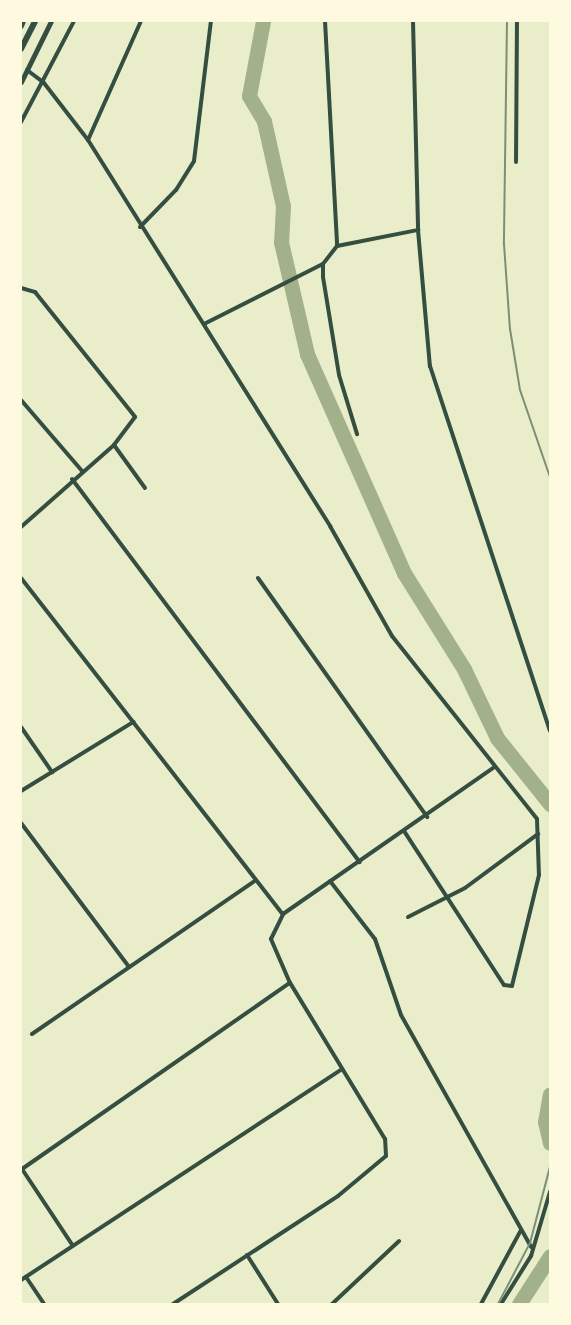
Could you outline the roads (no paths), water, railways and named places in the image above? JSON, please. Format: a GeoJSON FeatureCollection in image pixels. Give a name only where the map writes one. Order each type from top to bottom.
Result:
{"type":"FeatureCollection","features":[{"type":"Feature","properties":{"kind":"highway"},"geometry":{"type":"LineString","coordinates":[[21,26],[23,21]]}},
{"type":"Feature","properties":{"kind":"highway"},"geometry":{"type":"LineString","coordinates":[[21,50],[35,21]]}},
{"type":"Feature","properties":{"kind":"main road"},"geometry":{"type":"LineString","coordinates":[[21,82],[51,21]]}},
{"type":"Feature","properties":{"kind":"street"},"geometry":{"type":"LineString","coordinates":[[21,122],[44,83],[74,21]]}},
{"type":"Feature","properties":{"kind":"street"},"geometry":{"type":"LineString","coordinates":[[88,140],[141,21]]}},
{"type":"Feature","properties":{"kind":"street"},"geometry":{"type":"LineString","coordinates":[[140,227],[177,190],[194,161],[212,21]]}},
{"type":"Feature","properties":{"kind":"street"},"geometry":{"type":"LineString","coordinates":[[204,324],[323,264],[337,246],[325,21]]}},
{"type":"Feature","properties":{"kind":"street"},"geometry":{"type":"LineString","coordinates":[[413,21],[418,230],[430,366],[439,401],[550,731]]}},
{"type":"Feature","properties":{"kind":"street"},"geometry":{"type":"LineString","coordinates":[[516,162],[517,21]]}},
{"type":"Feature","properties":{"kind":"street"},"geometry":{"type":"LineString","coordinates":[[27,70],[44,83],[88,140],[140,227],[204,324],[392,636],[456,712],[493,768],[537,819],[539,875],[512,986],[504,985],[404,831]]}},
{"type":"Feature","properties":{"kind":"street"},"geometry":{"type":"LineString","coordinates":[[337,246],[418,230]]}},
{"type":"Feature","properties":{"kind":"street"},"geometry":{"type":"LineString","coordinates":[[323,264],[339,375],[357,434]]}},
{"type":"Feature","properties":{"kind":"street"},"geometry":{"type":"LineString","coordinates":[[21,288],[35,292],[134,411],[133,421],[114,445],[72,479],[21,527]]}},
{"type":"Feature","properties":{"kind":"street"},"geometry":{"type":"LineString","coordinates":[[21,400],[82,471]]}},
{"type":"Feature","properties":{"kind":"street"},"geometry":{"type":"LineString","coordinates":[[114,445],[145,488]]}},
{"type":"Feature","properties":{"kind":"street"},"geometry":{"type":"LineString","coordinates":[[72,479],[360,862]]}},
{"type":"Feature","properties":{"kind":"street"},"geometry":{"type":"LineString","coordinates":[[258,578],[427,817]]}},
{"type":"Feature","properties":{"kind":"street"},"geometry":{"type":"LineString","coordinates":[[21,579],[283,914]]}},
{"type":"Feature","properties":{"kind":"street"},"geometry":{"type":"LineString","coordinates":[[21,791],[133,722]]}},
{"type":"Feature","properties":{"kind":"street"},"geometry":{"type":"LineString","coordinates":[[21,727],[52,772]]}},
{"type":"Feature","properties":{"kind":"street"},"geometry":{"type":"LineString","coordinates":[[173,1304],[338,1196],[386,1156],[385,1139],[290,983],[270,939],[283,914],[427,817],[493,768]]}},
{"type":"Feature","properties":{"kind":"street"},"geometry":{"type":"LineString","coordinates":[[21,824],[129,967]]}},
{"type":"Feature","properties":{"kind":"street"},"geometry":{"type":"LineString","coordinates":[[408,917],[448,899],[538,834]]}},
{"type":"Feature","properties":{"kind":"street"},"geometry":{"type":"LineString","coordinates":[[32,1034],[255,881]]}},
{"type":"Feature","properties":{"kind":"street"},"geometry":{"type":"LineString","coordinates":[[330,881],[375,939],[401,1015],[531,1246]]}},
{"type":"Feature","properties":{"kind":"street"},"geometry":{"type":"LineString","coordinates":[[73,1246],[22,1169],[290,983]]}},
{"type":"Feature","properties":{"kind":"street"},"geometry":{"type":"LineString","coordinates":[[21,1280],[342,1068]]}},
{"type":"Feature","properties":{"kind":"street"},"geometry":{"type":"LineString","coordinates":[[501,1304],[531,1246],[550,1192]]}},
{"type":"Feature","properties":{"kind":"street"},"geometry":{"type":"LineString","coordinates":[[481,1304],[521,1230]]}},
{"type":"Feature","properties":{"kind":"street"},"geometry":{"type":"LineString","coordinates":[[332,1304],[399,1240]]}},
{"type":"Feature","properties":{"kind":"street"},"geometry":{"type":"LineString","coordinates":[[247,1255],[278,1304]]}},
{"type":"Feature","properties":{"kind":"street"},"geometry":{"type":"LineString","coordinates":[[26,1277],[44,1304]]}},
{"type":"Feature","properties":{"kind":"waterway"},"geometry":{"type":"LineString","coordinates":[[263,21],[249,96],[264,121],[283,206],[281,242],[307,354],[404,573],[464,669],[497,738],[550,804]]}},
{"type":"Feature","properties":{"kind":"waterway"},"geometry":{"type":"LineString","coordinates":[[550,1094],[545,1122],[550,1143]]}},
{"type":"Feature","properties":{"kind":"waterway"},"geometry":{"type":"LineString","coordinates":[[519,1304],[550,1256]]}},
{"type":"Feature","properties":{"kind":"railway"},"geometry":{"type":"LineString","coordinates":[[507,21],[504,244],[510,329],[520,390],[550,477]]}},
{"type":"Feature","properties":{"kind":"railway"},"geometry":{"type":"LineString","coordinates":[[498,1304],[530,1243],[550,1167]]}}]}
